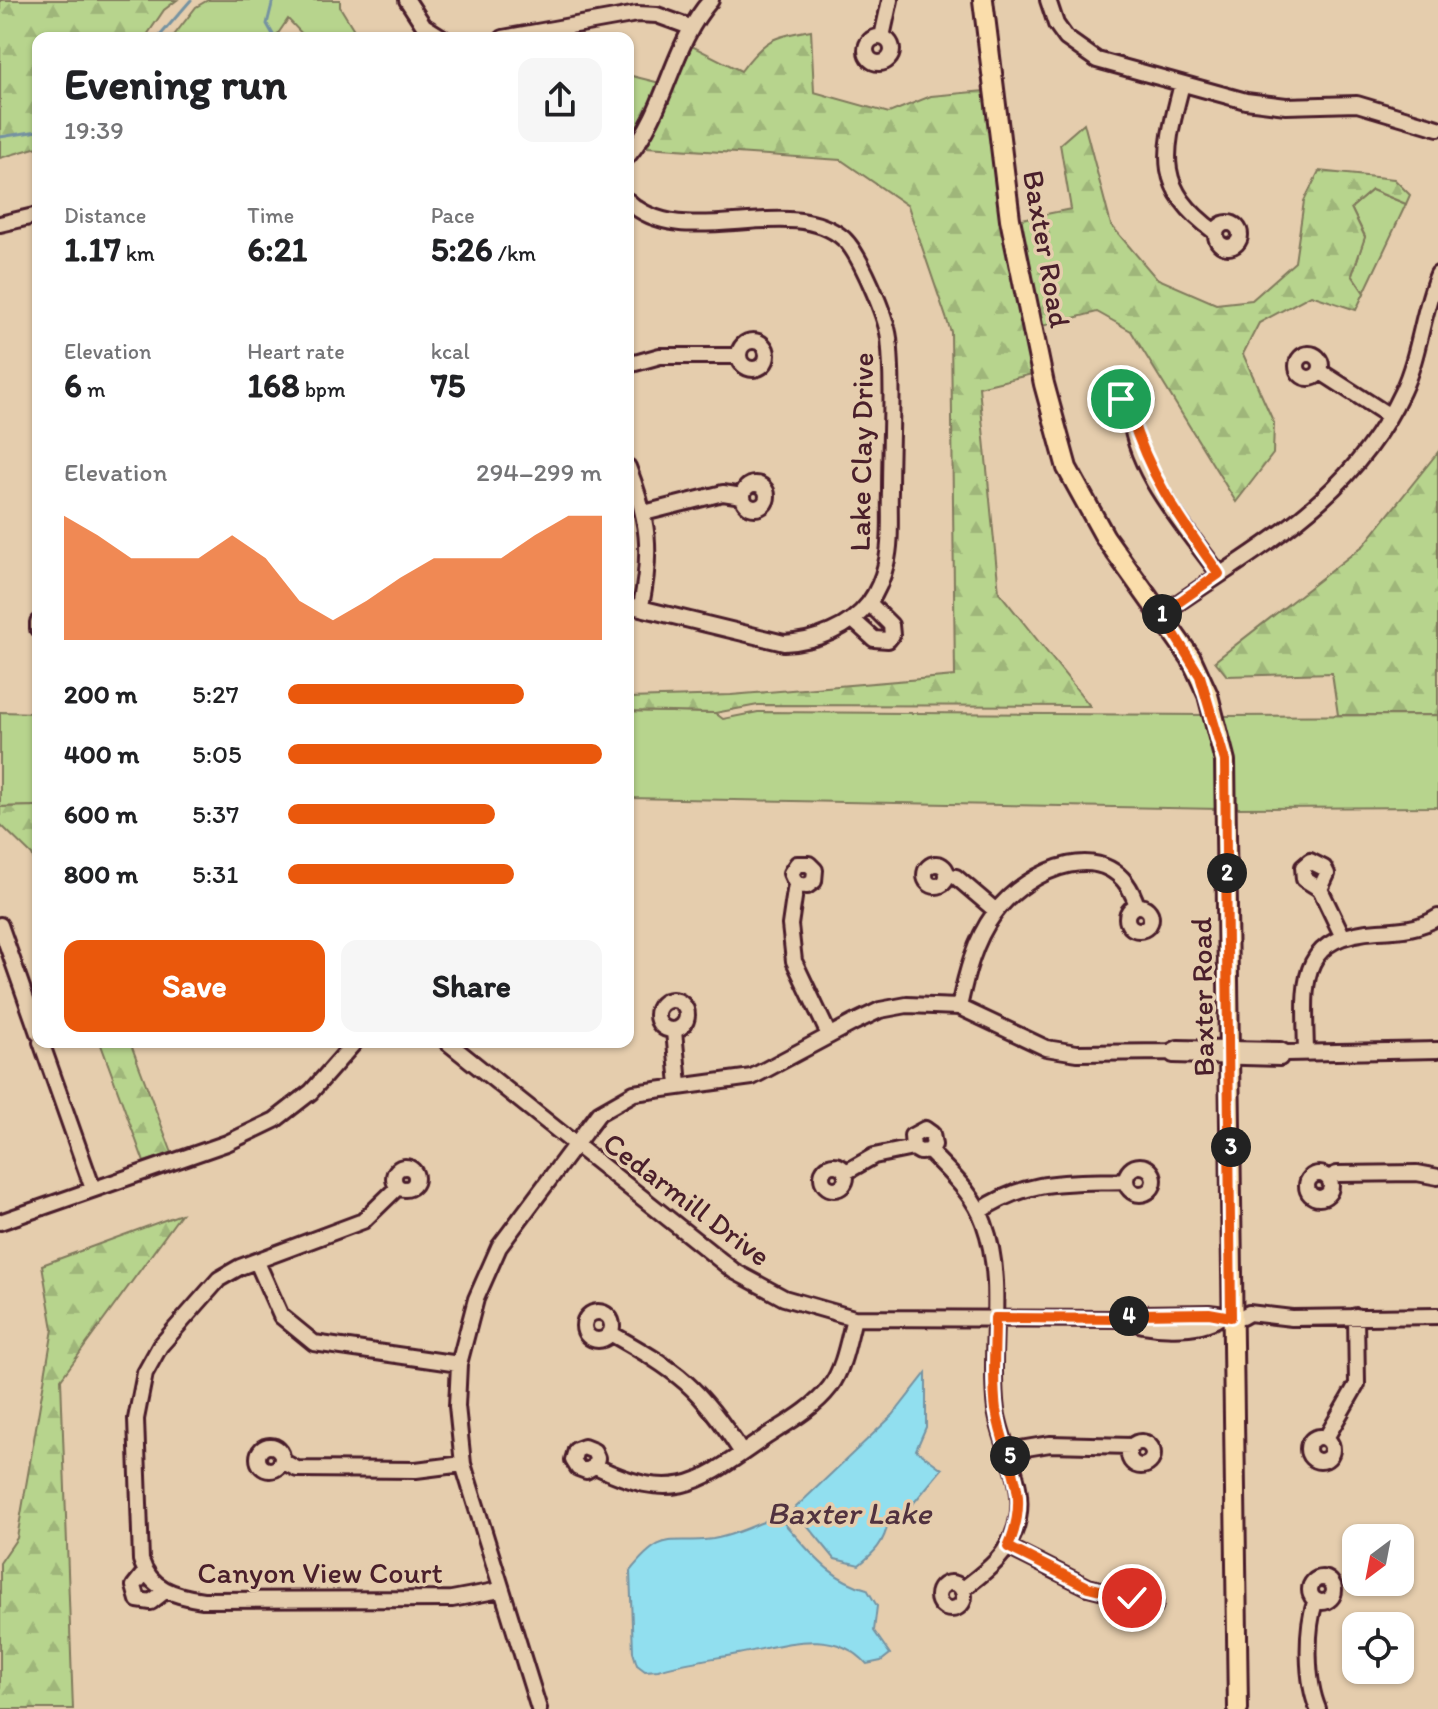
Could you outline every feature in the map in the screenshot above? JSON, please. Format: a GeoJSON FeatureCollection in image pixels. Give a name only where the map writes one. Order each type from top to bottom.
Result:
{"type":"FeatureCollection","features":[{"type":"Feature","properties":{"kind":"main road","name":"Baxter Road"},"geometry":{"type":"LineString","coordinates":[[983,0],[1010,219],[1055,428],[1067,468],[1105,537],[1162,614],[1200,676],[1225,761],[1238,1709]]}},
{"type":"Feature","properties":{"kind":"street"},"geometry":{"type":"LineString","coordinates":[[407,0],[414,15],[435,32]]}},
{"type":"Feature","properties":{"kind":"street"},"geometry":{"type":"LineString","coordinates":[[634,147],[656,112],[690,27],[711,0]]}},
{"type":"Feature","properties":{"kind":"street"},"geometry":{"type":"LineString","coordinates":[[882,37],[890,0]]}},
{"type":"Feature","properties":{"kind":"street"},"geometry":{"type":"LineString","coordinates":[[1048,0],[1056,24],[1077,49],[1097,60],[1266,105],[1357,104],[1438,128]]}},
{"type":"Feature","properties":{"kind":"street"},"geometry":{"type":"LineString","coordinates":[[536,32],[637,14],[657,15],[690,27]]}},
{"type":"Feature","properties":{"kind":"street"},"geometry":{"type":"LineString","coordinates":[[1182,84],[1166,150],[1168,176],[1182,204],[1215,232]]}},
{"type":"Feature","properties":{"kind":"street","name":"Lake Clay Drive"},"geometry":{"type":"LineString","coordinates":[[634,205],[647,214],[671,222],[806,222],[833,232],[852,250],[889,339],[889,544],[884,570],[866,606],[853,620]]}},
{"type":"Feature","properties":{"kind":"street"},"geometry":{"type":"LineString","coordinates":[[0,224],[32,216]]}},
{"type":"Feature","properties":{"kind":"street"},"geometry":{"type":"LineString","coordinates":[[1162,614],[1312,512],[1353,469],[1388,415],[1409,373],[1438,274]]}},
{"type":"Feature","properties":{"kind":"street"},"geometry":{"type":"LineString","coordinates":[[634,363],[660,356],[738,356]]}},
{"type":"Feature","properties":{"kind":"street"},"geometry":{"type":"LineString","coordinates":[[1321,372],[1388,415]]}},
{"type":"Feature","properties":{"kind":"street"},"geometry":{"type":"LineString","coordinates":[[1130,410],[1136,440],[1153,476],[1219,574]]}},
{"type":"Feature","properties":{"kind":"street"},"geometry":{"type":"LineString","coordinates":[[634,484],[644,513],[650,547],[635,606],[784,643],[804,642],[853,620],[874,639],[888,640],[891,625],[866,606]]}},
{"type":"Feature","properties":{"kind":"street"},"geometry":{"type":"LineString","coordinates":[[644,513],[723,493],[742,496]]}},
{"type":"Feature","properties":{"kind":"street"},"geometry":{"type":"LineString","coordinates":[[959,1007],[976,946],[996,911],[1036,878],[1076,862],[1108,868],[1127,883],[1137,906]]}},
{"type":"Feature","properties":{"kind":"street"},"geometry":{"type":"LineString","coordinates":[[947,875],[956,877],[996,911]]}},
{"type":"Feature","properties":{"kind":"street"},"geometry":{"type":"LineString","coordinates":[[796,884],[790,925],[794,961],[829,1035]]}},
{"type":"Feature","properties":{"kind":"street"},"geometry":{"type":"LineString","coordinates":[[1320,889],[1342,935]]}},
{"type":"Feature","properties":{"kind":"street"},"geometry":{"type":"LineString","coordinates":[[1306,1052],[1305,985],[1308,972],[1322,949],[1342,935],[1426,925],[1438,917]]}},
{"type":"Feature","properties":{"kind":"street"},"geometry":{"type":"LineString","coordinates":[[0,925],[32,1016]]}},
{"type":"Feature","properties":{"kind":"street"},"geometry":{"type":"LineString","coordinates":[[539,1709],[463,1464],[457,1406],[459,1364],[476,1299],[499,1247],[599,1113],[615,1101],[634,1093],[679,1085],[752,1077],[880,1010],[927,1003],[959,1007],[1046,1048],[1077,1053],[1170,1052],[1178,1048],[1231,1054],[1280,1050],[1286,1053],[1438,1050]]}},
{"type":"Feature","properties":{"kind":"street"},"geometry":{"type":"LineString","coordinates":[[674,1031],[679,1085]]}},
{"type":"Feature","properties":{"kind":"street"},"geometry":{"type":"LineString","coordinates":[[43,1048],[93,1189]]}},
{"type":"Feature","properties":{"kind":"street"},"geometry":{"type":"LineString","coordinates":[[0,1222],[227,1143],[275,1120],[311,1092],[350,1048]]}},
{"type":"Feature","properties":{"kind":"street","name":"Cedarmill Drive"},"geometry":{"type":"LineString","coordinates":[[454,1048],[574,1145],[759,1287],[854,1318],[1121,1319],[1138,1314],[1181,1313],[1231,1317],[1249,1313],[1292,1318],[1438,1316]]}},
{"type":"Feature","properties":{"kind":"street"},"geometry":{"type":"LineString","coordinates":[[913,1148],[912,1136],[925,1129],[935,1141],[929,1151]]}},
{"type":"Feature","properties":{"kind":"street"},"geometry":{"type":"LineString","coordinates":[[846,1172],[874,1156],[913,1148],[920,1152],[929,1151]]}},
{"type":"Feature","properties":{"kind":"street"},"geometry":{"type":"LineString","coordinates":[[929,1151],[980,1211],[994,1258],[996,1410],[1017,1477],[1020,1508],[1008,1547],[994,1565],[962,1590]]}},
{"type":"Feature","properties":{"kind":"street"},"geometry":{"type":"LineString","coordinates":[[1328,1178],[1337,1174],[1417,1173],[1438,1177]]}},
{"type":"Feature","properties":{"kind":"street"},"geometry":{"type":"LineString","coordinates":[[980,1211],[1006,1195],[1033,1185],[1125,1181]]}},
{"type":"Feature","properties":{"kind":"street"},"geometry":{"type":"LineString","coordinates":[[165,1591],[151,1602],[138,1600],[134,1586],[145,1572],[139,1542],[136,1419],[145,1373],[171,1331],[219,1279],[363,1221],[398,1187]]}},
{"type":"Feature","properties":{"kind":"street"},"geometry":{"type":"LineString","coordinates":[[257,1262],[281,1316],[314,1343],[459,1364]]}},
{"type":"Feature","properties":{"kind":"street"},"geometry":{"type":"LineString","coordinates":[[1326,1438],[1357,1384],[1356,1316]]}},
{"type":"Feature","properties":{"kind":"street"},"geometry":{"type":"LineString","coordinates":[[595,1466],[637,1484],[680,1485],[711,1476],[811,1406],[831,1386],[845,1353],[854,1318]]}},
{"type":"Feature","properties":{"kind":"street"},"geometry":{"type":"LineString","coordinates":[[610,1333],[675,1370],[692,1385],[742,1453]]}},
{"type":"Feature","properties":{"kind":"street"},"geometry":{"type":"LineString","coordinates":[[1008,1451],[1050,1444],[1131,1446]]}},
{"type":"Feature","properties":{"kind":"street"},"geometry":{"type":"LineString","coordinates":[[282,1461],[297,1469],[416,1470],[463,1464]]}},
{"type":"Feature","properties":{"kind":"street"},"geometry":{"type":"LineString","coordinates":[[1008,1547],[1088,1587],[1132,1598]]}},
{"type":"Feature","properties":{"kind":"street","name":"Canyon View Court"},"geometry":{"type":"LineString","coordinates":[[145,1572],[165,1591],[203,1600],[452,1599],[500,1590]]}},
{"type":"Feature","properties":{"kind":"street"},"geometry":{"type":"LineString","coordinates":[[1315,1602],[1310,1615],[1311,1655],[1318,1709]]}},
{"type":"Feature","properties":{"kind":"green space"},"geometry":{"type":"Polygon","coordinates":[[[0,0],[177,0],[164,10],[149,32],[32,32],[32,149],[0,158],[0,0]]]}},
{"type":"Feature","properties":{"kind":"green space"},"geometry":{"type":"Polygon","coordinates":[[[208,0],[340,0],[340,7],[355,32],[300,32],[288,19],[279,32],[177,32],[196,7],[208,0]]]}},
{"type":"Feature","properties":{"kind":"green space"},"geometry":{"type":"Polygon","coordinates":[[[811,30],[814,92],[889,113],[931,96],[984,91],[1008,256],[1032,374],[979,387],[999,592],[1090,706],[758,705],[715,713],[634,711],[634,698],[731,695],[955,676],[951,332],[908,206],[841,160],[647,147],[692,46],[741,71],[763,46],[787,35],[811,30]]]}},
{"type":"Feature","properties":{"kind":"green space"},"geometry":{"type":"Polygon","coordinates":[[[634,76],[660,83],[652,106],[634,135],[634,76]]]}},
{"type":"Feature","properties":{"kind":"green space"},"geometry":{"type":"Polygon","coordinates":[[[1084,123],[1111,225],[1156,278],[1216,304],[1252,300],[1295,262],[1304,201],[1319,171],[1394,179],[1410,195],[1406,204],[1372,190],[1351,208],[1365,237],[1352,275],[1364,293],[1356,310],[1311,295],[1259,323],[1243,354],[1274,423],[1273,454],[1236,502],[1131,331],[1097,312],[1038,327],[1017,220],[1071,209],[1060,144],[1084,123]]]}},
{"type":"Feature","properties":{"kind":"green space"},"geometry":{"type":"Polygon","coordinates":[[[1372,190],[1406,204],[1364,293],[1352,275],[1365,236],[1351,208],[1372,190]]]}},
{"type":"Feature","properties":{"kind":"green space"},"geometry":{"type":"Polygon","coordinates":[[[1438,452],[1438,715],[1338,715],[1332,673],[1227,676],[1215,661],[1364,545],[1438,452]]]}},
{"type":"Feature","properties":{"kind":"green space"},"geometry":{"type":"Polygon","coordinates":[[[634,711],[715,713],[723,719],[758,712],[1206,715],[1219,770],[1220,809],[634,798],[634,711]]]}},
{"type":"Feature","properties":{"kind":"green space"},"geometry":{"type":"Polygon","coordinates":[[[0,712],[32,713],[32,806],[0,807],[0,712]]]}},
{"type":"Feature","properties":{"kind":"green space"},"geometry":{"type":"Polygon","coordinates":[[[1438,715],[1438,807],[1237,808],[1223,716],[1438,715]]]}},
{"type":"Feature","properties":{"kind":"green space"},"geometry":{"type":"Polygon","coordinates":[[[32,806],[32,855],[0,824],[0,807],[32,806]]]}},
{"type":"Feature","properties":{"kind":"green space"},"geometry":{"type":"Polygon","coordinates":[[[102,1048],[132,1048],[172,1153],[144,1162],[102,1048]]]}},
{"type":"Feature","properties":{"kind":"green space"},"geometry":{"type":"Polygon","coordinates":[[[181,1214],[61,1379],[73,1709],[0,1709],[0,1563],[17,1538],[53,1329],[42,1265],[181,1214]]]}},
{"type":"Feature","properties":{"kind":"water","name":"Baxter Lake"},"geometry":{"type":"Polygon","coordinates":[[[926,1373],[926,1427],[916,1450],[942,1469],[912,1505],[888,1523],[881,1542],[865,1560],[859,1565],[835,1559],[794,1509],[893,1415],[926,1373]]]}},
{"type":"Feature","properties":{"kind":"water"},"geometry":{"type":"Polygon","coordinates":[[[768,1520],[781,1520],[829,1570],[867,1589],[877,1606],[874,1631],[890,1654],[881,1661],[867,1664],[838,1645],[806,1641],[658,1670],[645,1671],[637,1665],[633,1652],[630,1571],[641,1558],[659,1544],[720,1538],[768,1520]]]}},
{"type":"Feature","properties":{"kind":"waterway"},"geometry":{"type":"LineString","coordinates":[[163,32],[191,0]]}},
{"type":"Feature","properties":{"kind":"waterway"},"geometry":{"type":"LineString","coordinates":[[272,32],[267,24],[273,0]]}},
{"type":"Feature","properties":{"kind":"waterway"},"geometry":{"type":"LineString","coordinates":[[0,137],[32,132]]}},
{"type":"Feature","properties":{"kind":"route"},"geometry":{"type":"LineString","coordinates":[[1121,399],[1123,406],[1130,410],[1136,440],[1153,476],[1219,574],[1162,614],[1200,676],[1213,710],[1225,761],[1231,1059],[1231,1317],[1209,1313],[1138,1314],[1121,1319],[995,1318],[994,1379],[996,1410],[1020,1496],[1016,1529],[1008,1547],[1088,1587],[1132,1598]]}}]}
